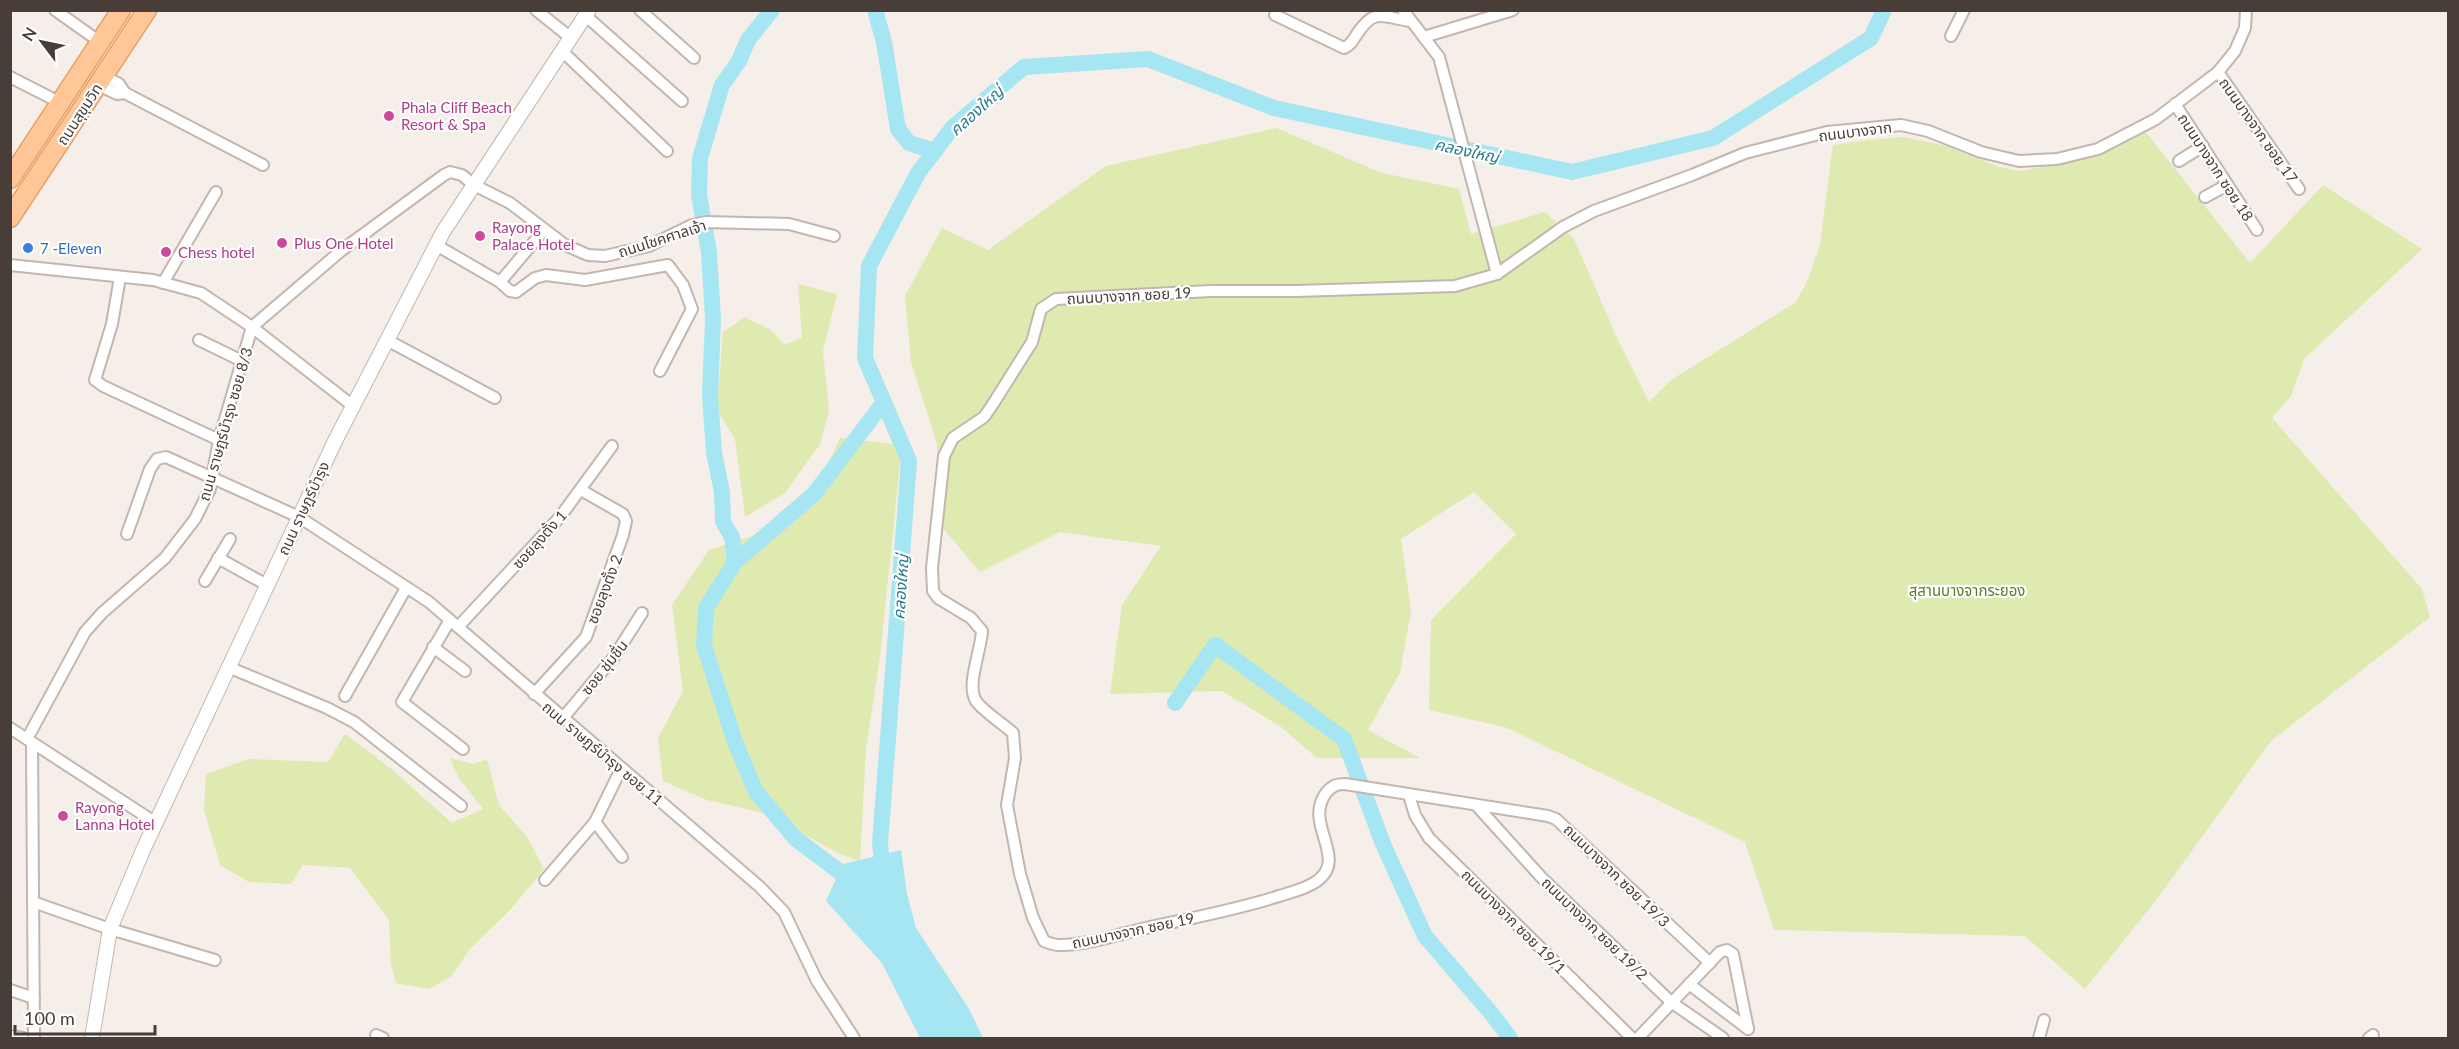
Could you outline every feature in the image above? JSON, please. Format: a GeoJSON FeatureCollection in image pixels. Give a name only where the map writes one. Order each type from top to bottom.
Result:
{"type":"FeatureCollection","features":[{"type":"Feature","properties":{"kind":"main road","name":"ถนนสุขุมวิท"},"geometry":{"type":"LineString","coordinates":[[10,179],[121,10]]}},
{"type":"Feature","properties":{"kind":"main road","name":"ถนนสุขุมวิท"},"geometry":{"type":"LineString","coordinates":[[10,218],[147,10]]}},
{"type":"Feature","properties":{"kind":"street"},"geometry":{"type":"LineString","coordinates":[[56,10],[100,42]]}},
{"type":"Feature","properties":{"kind":"street"},"geometry":{"type":"LineString","coordinates":[[536,10],[571,38]]}},
{"type":"Feature","properties":{"kind":"street"},"geometry":{"type":"LineString","coordinates":[[640,10],[694,58]]}},
{"type":"Feature","properties":{"kind":"street"},"geometry":{"type":"LineString","coordinates":[[1403,10],[1439,57],[1497,274]]}},
{"type":"Feature","properties":{"kind":"street"},"geometry":{"type":"LineString","coordinates":[[1424,37],[1513,10]]}},
{"type":"Feature","properties":{"kind":"street"},"geometry":{"type":"LineString","coordinates":[[1951,36],[1964,10]]}},
{"type":"Feature","properties":{"kind":"street","name":"ถนนบางจาก"},"geometry":{"type":"LineString","coordinates":[[1497,274],[1563,227],[1594,211],[1745,153],[1827,132],[1901,125],[1928,131],[1981,152],[2019,161],[2057,159],[2098,149],[2156,119],[2218,72],[2235,51],[2245,28],[2246,10]]}},
{"type":"Feature","properties":{"kind":"street"},"geometry":{"type":"LineString","coordinates":[[588,13],[682,101]]}},
{"type":"Feature","properties":{"kind":"street","name":"ถนน ราษฎร์บำรุง"},"geometry":{"type":"LineString","coordinates":[[92,1038],[110,928],[156,823],[299,517],[436,245],[588,13]]}},
{"type":"Feature","properties":{"kind":"street"},"geometry":{"type":"LineString","coordinates":[[1275,15],[1344,48],[1350,45],[1368,18],[1375,16],[1410,21]]}},
{"type":"Feature","properties":{"kind":"street"},"geometry":{"type":"LineString","coordinates":[[562,51],[667,151]]}},
{"type":"Feature","properties":{"kind":"street","name":"ถนนบางจาก ซอย 17"},"geometry":{"type":"LineString","coordinates":[[2218,72],[2299,189]]}},
{"type":"Feature","properties":{"kind":"street"},"geometry":{"type":"LineString","coordinates":[[10,77],[61,103]]}},
{"type":"Feature","properties":{"kind":"street"},"geometry":{"type":"LineString","coordinates":[[101,80],[119,84],[124,93],[263,165]]}},
{"type":"Feature","properties":{"kind":"street","name":"ถนนบางจาก ซอย 18"},"geometry":{"type":"LineString","coordinates":[[2175,104],[2257,230]]}},
{"type":"Feature","properties":{"kind":"street"},"geometry":{"type":"LineString","coordinates":[[2179,161],[2203,146]]}},
{"type":"Feature","properties":{"kind":"street","name":"ถนน ราษฎร์บำรุง ซอย 8/3"},"geometry":{"type":"LineString","coordinates":[[30,741],[86,632],[102,613],[176,546],[195,519],[210,489],[219,440],[252,327],[342,250],[444,175],[450,172],[456,173],[474,184]]}},
{"type":"Feature","properties":{"kind":"street","name":"ถนนโชคศาลเจ้า"},"geometry":{"type":"LineString","coordinates":[[474,184],[510,203],[577,252],[597,256],[649,246],[692,225],[706,222],[789,224],[834,236]]}},
{"type":"Feature","properties":{"kind":"street"},"geometry":{"type":"LineString","coordinates":[[2205,197],[2227,185]]}},
{"type":"Feature","properties":{"kind":"street"},"geometry":{"type":"LineString","coordinates":[[163,283],[216,192]]}},
{"type":"Feature","properties":{"kind":"street"},"geometry":{"type":"LineString","coordinates":[[500,282],[544,230]]}},
{"type":"Feature","properties":{"kind":"street"},"geometry":{"type":"LineString","coordinates":[[436,245],[500,282],[512,293],[535,278],[546,274],[585,280],[668,265],[683,285],[692,309],[660,371]]}},
{"type":"Feature","properties":{"kind":"street"},"geometry":{"type":"LineString","coordinates":[[10,265],[163,283],[201,293],[252,327],[353,406]]}},
{"type":"Feature","properties":{"kind":"street","name":"ถนนบางจาก ซอย 19"},"geometry":{"type":"LineString","coordinates":[[1477,806],[1385,789],[1336,784],[1319,804],[1318,822],[1329,853],[1329,863],[1318,881],[1304,888],[1254,904],[1088,941],[1057,945],[1044,941],[1032,918],[1020,874],[1007,805],[1015,758],[1013,733],[976,701],[972,684],[981,648],[982,631],[971,618],[938,598],[933,591],[932,568],[944,456],[953,438],[987,412],[1032,342],[1041,309],[1056,299],[1211,291],[1455,286],[1497,274]]}},
{"type":"Feature","properties":{"kind":"street"},"geometry":{"type":"LineString","coordinates":[[120,277],[107,344],[95,380],[103,386],[219,440]]}},
{"type":"Feature","properties":{"kind":"street"},"geometry":{"type":"LineString","coordinates":[[199,340],[242,361]]}},
{"type":"Feature","properties":{"kind":"street"},"geometry":{"type":"LineString","coordinates":[[387,340],[495,398]]}},
{"type":"Feature","properties":{"kind":"street","name":"ซอยลุงตั้ง 1"},"geometry":{"type":"LineString","coordinates":[[463,749],[402,702],[433,647],[560,517],[612,446]]}},
{"type":"Feature","properties":{"kind":"street","name":"ถนน ราษฎร์บำรุง ซอย 11"},"geometry":{"type":"LineString","coordinates":[[127,534],[150,469],[157,459],[166,457],[299,517],[429,602],[760,887],[784,912],[817,981],[854,1038]]}},
{"type":"Feature","properties":{"kind":"street","name":"ซอยลุงตั้ง 2"},"geometry":{"type":"LineString","coordinates":[[534,694],[586,637],[624,535],[626,521],[622,514],[581,490]]}},
{"type":"Feature","properties":{"kind":"street"},"geometry":{"type":"LineString","coordinates":[[205,581],[230,539]]}},
{"type":"Feature","properties":{"kind":"street"},"geometry":{"type":"LineString","coordinates":[[218,558],[267,585]]}},
{"type":"Feature","properties":{"kind":"street"},"geometry":{"type":"LineString","coordinates":[[345,696],[406,588]]}},
{"type":"Feature","properties":{"kind":"street","name":"ซอย ชุ่มชื่น"},"geometry":{"type":"LineString","coordinates":[[563,718],[614,657],[642,613]]}},
{"type":"Feature","properties":{"kind":"street"},"geometry":{"type":"LineString","coordinates":[[433,647],[465,671]]}},
{"type":"Feature","properties":{"kind":"street"},"geometry":{"type":"LineString","coordinates":[[228,667],[327,708],[354,722],[461,806]]}},
{"type":"Feature","properties":{"kind":"street"},"geometry":{"type":"LineString","coordinates":[[10,728],[156,823]]}},
{"type":"Feature","properties":{"kind":"street"},"geometry":{"type":"LineString","coordinates":[[30,741],[34,1038]]}},
{"type":"Feature","properties":{"kind":"street"},"geometry":{"type":"LineString","coordinates":[[545,880],[595,822],[621,769]]}},
{"type":"Feature","properties":{"kind":"street","name":"ถนนบางจาก ซอย 19/1"},"geometry":{"type":"LineString","coordinates":[[1409,795],[1415,815],[1430,838],[1632,1038]]}},
{"type":"Feature","properties":{"kind":"street","name":"ถนนบางจาก ซอย 19/3"},"geometry":{"type":"LineString","coordinates":[[1477,806],[1548,816],[1563,823],[1710,963]]}},
{"type":"Feature","properties":{"kind":"street","name":"ถนนบางจาก ซอย 19/2"},"geometry":{"type":"LineString","coordinates":[[1477,806],[1541,877],[1671,1002],[1724,1038]]}},
{"type":"Feature","properties":{"kind":"street"},"geometry":{"type":"LineString","coordinates":[[595,822],[622,857]]}},
{"type":"Feature","properties":{"kind":"street"},"geometry":{"type":"LineString","coordinates":[[33,902],[215,960]]}},
{"type":"Feature","properties":{"kind":"street"},"geometry":{"type":"LineString","coordinates":[[1638,1038],[1671,1002],[1720,952],[1727,950],[1733,954],[1748,1029],[1689,984]]}},
{"type":"Feature","properties":{"kind":"street"},"geometry":{"type":"LineString","coordinates":[[10,990],[34,998]]}},
{"type":"Feature","properties":{"kind":"street"},"geometry":{"type":"LineString","coordinates":[[2038,1038],[2044,1020]]}},
{"type":"Feature","properties":{"kind":"street"},"geometry":{"type":"LineString","coordinates":[[10,1036],[23,1038]]}},
{"type":"Feature","properties":{"kind":"green space","name":"สุสานบางจากระยอง"},"geometry":{"type":"Polygon","coordinates":[[[1276,128],[1382,173],[1459,189],[1471,234],[1545,212],[1574,239],[1618,340],[1649,402],[1671,380],[1795,303],[1806,284],[1820,245],[1833,145],[1904,137],[1946,146],[1999,167],[2020,171],[2096,157],[2145,131],[2250,263],[2323,185],[2422,249],[2304,359],[2291,396],[2272,418],[2422,589],[2430,617],[2271,741],[2157,899],[2085,989],[2025,936],[1774,930],[1745,842],[1505,727],[1429,710],[1431,620],[1516,534],[1474,492],[1401,539],[1411,611],[1400,673],[1368,730],[1420,758],[1317,758],[1280,726],[1222,691],[1110,694],[1122,605],[1161,546],[1060,532],[980,572],[937,521],[937,444],[911,362],[905,296],[942,228],[988,250],[1106,166],[1276,128]]]}},
{"type":"Feature","properties":{"kind":"green space"},"geometry":{"type":"Polygon","coordinates":[[[798,284],[837,294],[823,351],[829,411],[820,444],[786,492],[745,517],[735,439],[717,410],[723,332],[745,317],[771,330],[785,345],[802,337],[798,284]]]}},
{"type":"Feature","properties":{"kind":"green space"},"geometry":{"type":"Polygon","coordinates":[[[840,438],[902,445],[880,657],[866,748],[860,861],[842,855],[764,813],[707,800],[663,781],[658,738],[683,691],[672,605],[709,550],[771,530],[798,515],[814,494],[840,438]]]}},
{"type":"Feature","properties":{"kind":"green space"},"geometry":{"type":"Polygon","coordinates":[[[345,734],[389,767],[452,823],[483,809],[458,777],[450,758],[474,764],[487,759],[499,805],[528,838],[544,869],[511,909],[469,950],[452,976],[429,989],[396,983],[391,964],[389,920],[350,868],[303,865],[291,884],[249,882],[220,865],[204,810],[206,774],[249,759],[328,762],[345,734]]]}},
{"type":"Feature","properties":{"kind":"water"},"geometry":{"type":"Polygon","coordinates":[[[901,850],[907,894],[916,928],[969,1009],[983,1038],[920,1038],[882,963],[826,901],[843,864],[901,850]]]}},
{"type":"Feature","properties":{"kind":"waterway"},"geometry":{"type":"LineString","coordinates":[[735,562],[732,537],[723,522],[722,492],[714,453],[710,396],[713,319],[709,252],[699,195],[700,158],[722,85],[739,61],[748,40],[772,10]]}},
{"type":"Feature","properties":{"kind":"waterway"},"geometry":{"type":"LineString","coordinates":[[875,10],[884,42],[898,129],[909,143],[935,151]]}},
{"type":"Feature","properties":{"kind":"waterway","name":"คลองใหญ่"},"geometry":{"type":"LineString","coordinates":[[884,878],[880,844],[909,461],[865,358],[869,266],[918,173],[953,127],[1024,67],[1148,59],[1274,108],[1572,172],[1713,138],[1871,38],[1884,10]]}},
{"type":"Feature","properties":{"kind":"waterway"},"geometry":{"type":"LineString","coordinates":[[856,884],[796,839],[756,792],[735,742],[704,645],[706,608],[735,562],[814,494],[884,402]]}},
{"type":"Feature","properties":{"kind":"waterway"},"geometry":{"type":"LineString","coordinates":[[1175,703],[1215,645],[1344,739],[1383,844],[1425,936],[1510,1038]]}},
{"type":"Feature","properties":{"kind":"place","name":"Phala Cliff Beach Resort & Spa"},"geometry":{"type":"Point","coordinates":[389,116]}},
{"type":"Feature","properties":{"kind":"place","name":"Rayong Palace Hotel"},"geometry":{"type":"Point","coordinates":[480,236]}},
{"type":"Feature","properties":{"kind":"place","name":"Plus One Hotel"},"geometry":{"type":"Point","coordinates":[282,243]}},
{"type":"Feature","properties":{"kind":"place","name":"7 -Eleven"},"geometry":{"type":"Point","coordinates":[28,248]}},
{"type":"Feature","properties":{"kind":"place","name":"Chess hotel"},"geometry":{"type":"Point","coordinates":[166,252]}},
{"type":"Feature","properties":{"kind":"place","name":"Rayong Lanna Hotel"},"geometry":{"type":"Point","coordinates":[63,816]}}]}
